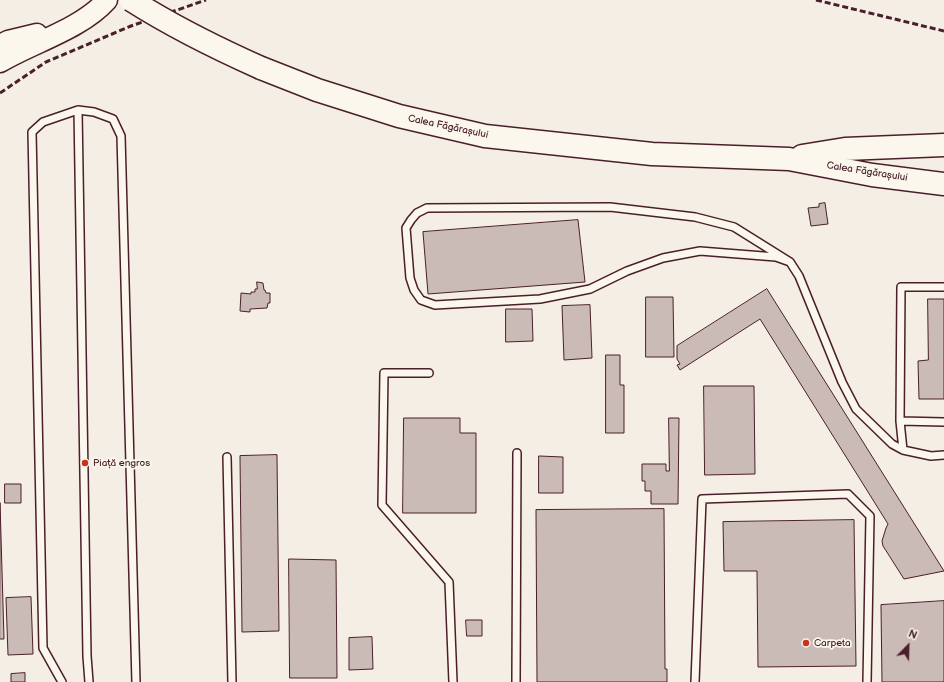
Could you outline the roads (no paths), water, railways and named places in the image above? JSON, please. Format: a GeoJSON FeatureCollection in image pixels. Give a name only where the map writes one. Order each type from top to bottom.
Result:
{"type":"FeatureCollection","features":[{"type":"Feature","properties":{"kind":"main road"},"geometry":{"type":"LineString","coordinates":[[0,62],[70,27],[88,16],[107,0]]}},
{"type":"Feature","properties":{"kind":"main road","name":"Calea Făgărașului"},"geometry":{"type":"LineString","coordinates":[[130,0],[169,23],[227,53],[316,90],[399,116],[486,136],[652,154],[790,159],[872,175],[944,184]]}},
{"type":"Feature","properties":{"kind":"main road"},"geometry":{"type":"LineString","coordinates":[[0,45],[8,41],[70,27]]}},
{"type":"Feature","properties":{"kind":"main road","name":"Calea Făgărașului"},"geometry":{"type":"LineString","coordinates":[[790,159],[845,150],[944,145]]}},
{"type":"Feature","properties":{"kind":"lane"},"geometry":{"type":"LineString","coordinates":[[78,110],[87,641],[89,682]]}},
{"type":"Feature","properties":{"kind":"lane"},"geometry":{"type":"LineString","coordinates":[[62,682],[43,648],[32,132],[43,122],[78,110],[94,112],[113,119],[121,136],[136,682]]}},
{"type":"Feature","properties":{"kind":"lane"},"geometry":{"type":"LineString","coordinates":[[790,262],[776,257],[700,252],[663,258],[627,271],[590,289],[540,299],[435,305],[421,300],[414,290],[410,278],[406,228],[417,214],[427,208],[610,207],[694,217],[734,227],[790,262],[799,276],[842,382],[856,409],[892,444],[903,450],[931,456],[944,456]]}},
{"type":"Feature","properties":{"kind":"lane"},"geometry":{"type":"LineString","coordinates":[[903,450],[900,421],[901,286],[944,287]]}},
{"type":"Feature","properties":{"kind":"lane"},"geometry":{"type":"LineString","coordinates":[[429,373],[384,373],[382,505],[449,582],[453,682]]}},
{"type":"Feature","properties":{"kind":"lane"},"geometry":{"type":"LineString","coordinates":[[900,421],[944,422]]}},
{"type":"Feature","properties":{"kind":"lane"},"geometry":{"type":"LineString","coordinates":[[516,682],[518,453]]}},
{"type":"Feature","properties":{"kind":"lane"},"geometry":{"type":"LineString","coordinates":[[227,457],[232,682]]}},
{"type":"Feature","properties":{"kind":"lane"},"geometry":{"type":"LineString","coordinates":[[695,682],[702,499],[848,494],[870,516],[867,682]]}},
{"type":"Feature","properties":{"kind":"railway"},"geometry":{"type":"LineString","coordinates":[[0,93],[46,62],[131,26],[206,0]]}},
{"type":"Feature","properties":{"kind":"railway"},"geometry":{"type":"LineString","coordinates":[[816,0],[944,31]]}},
{"type":"Feature","properties":{"kind":"place","name":"Piață engros"},"geometry":{"type":"Point","coordinates":[85,463]}},
{"type":"Feature","properties":{"kind":"place","name":"Carpeta"},"geometry":{"type":"Point","coordinates":[806,643]}}]}
